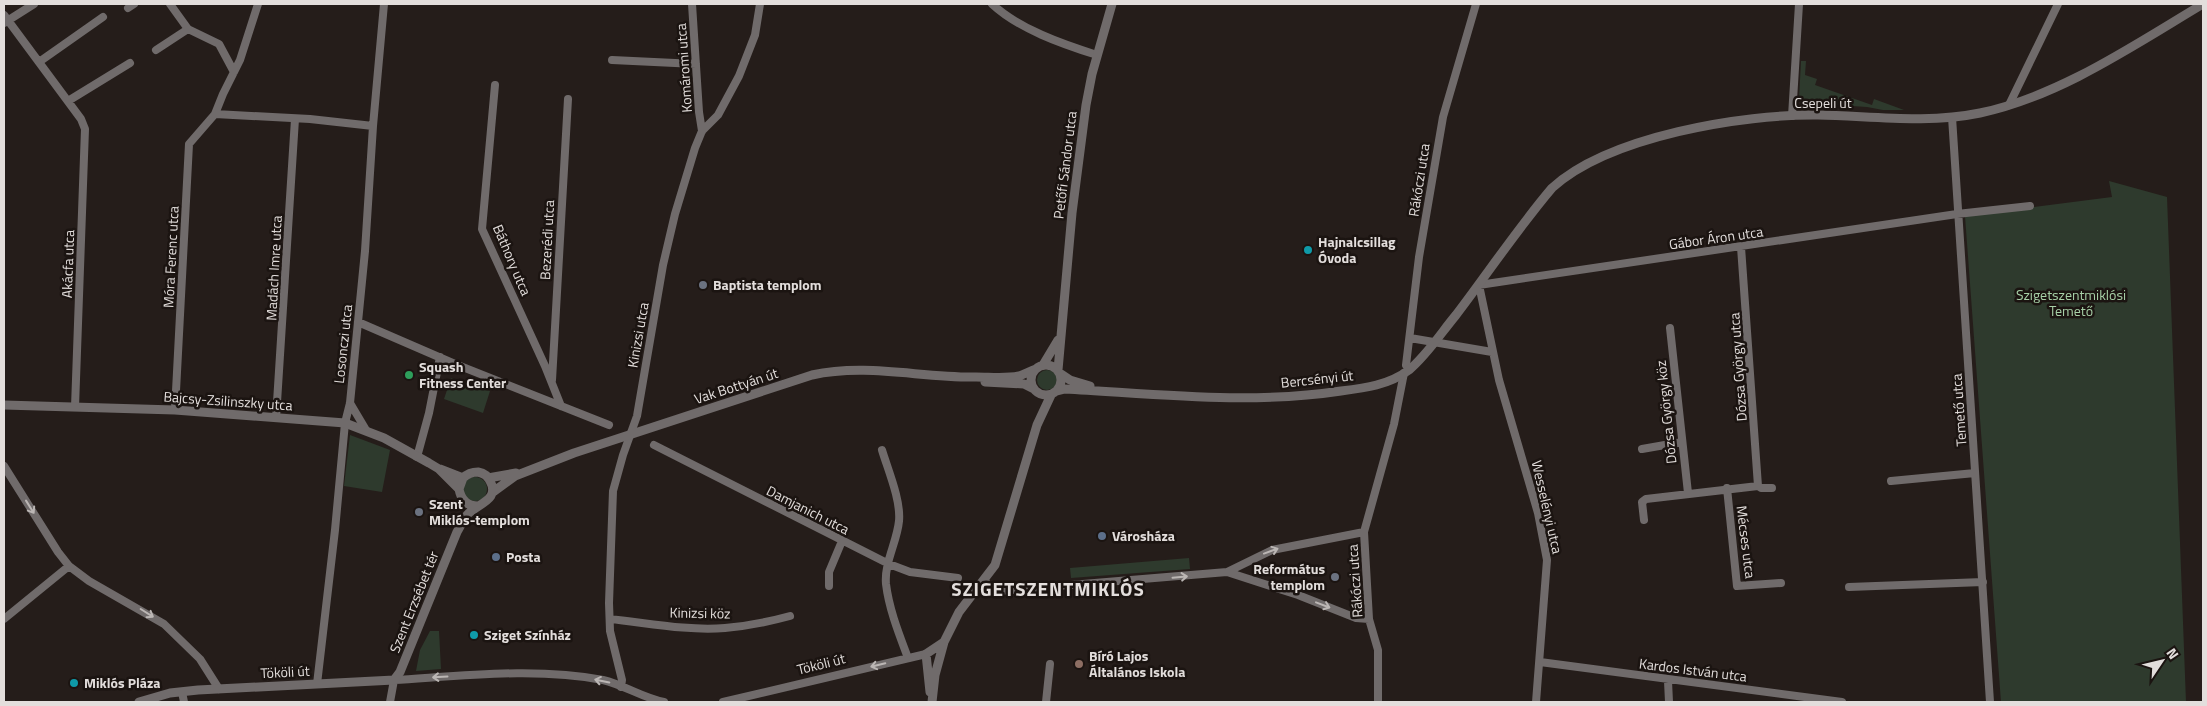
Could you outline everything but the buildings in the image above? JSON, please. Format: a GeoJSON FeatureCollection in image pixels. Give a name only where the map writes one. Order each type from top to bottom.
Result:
{"type":"FeatureCollection","features":[{"type":"Feature","properties":{"kind":"street"},"geometry":{"type":"LineString","coordinates":[[34,4],[5,20],[68,101],[130,63]]}},
{"type":"Feature","properties":{"kind":"street"},"geometry":{"type":"LineString","coordinates":[[170,4],[188,29],[219,44],[234,72]]}},
{"type":"Feature","properties":{"kind":"street","name":"Móra Ferenc utca"},"geometry":{"type":"LineString","coordinates":[[175,410],[189,144],[215,114],[240,60],[258,4]]}},
{"type":"Feature","properties":{"kind":"street","name":"Losonczi utca"},"geometry":{"type":"LineString","coordinates":[[317,684],[345,423],[350,403],[358,322],[384,4]]}},
{"type":"Feature","properties":{"kind":"street","name":"Komáromi utca"},"geometry":{"type":"LineString","coordinates":[[692,4],[702,131]]}},
{"type":"Feature","properties":{"kind":"street","name":"Kinizsi utca"},"geometry":{"type":"LineString","coordinates":[[622,687],[610,631],[609,548],[613,491],[637,416],[652,322],[669,240],[695,148],[702,131],[718,115],[739,76],[755,35],[760,4]]}},
{"type":"Feature","properties":{"kind":"street"},"geometry":{"type":"LineString","coordinates":[[992,4],[1001,12],[1058,42],[1097,55]]}},
{"type":"Feature","properties":{"kind":"street","name":"Petőfi Sándor utca"},"geometry":{"type":"LineString","coordinates":[[1059,372],[1060,333],[1080,142],[1097,55],[1112,4]]}},
{"type":"Feature","properties":{"kind":"street","name":"Rákóczi utca"},"geometry":{"type":"LineString","coordinates":[[1378,702],[1378,650],[1369,619],[1364,532],[1394,424],[1405,369],[1419,257],[1443,117],[1476,4]]}},
{"type":"Feature","properties":{"kind":"street"},"geometry":{"type":"LineString","coordinates":[[1792,116],[1799,4]]}},
{"type":"Feature","properties":{"kind":"street"},"geometry":{"type":"LineString","coordinates":[[2010,105],[2058,4]]}},
{"type":"Feature","properties":{"kind":"street","name":"Csepeli út"},"geometry":{"type":"LineString","coordinates":[[1479,285],[1545,196],[1560,181],[1571,173],[1616,152],[1661,136],[1729,122],[1792,116],[1899,119],[1952,117],[2010,105],[2068,82],[2203,4]]}},
{"type":"Feature","properties":{"kind":"street"},"geometry":{"type":"LineString","coordinates":[[39,62],[103,17]]}},
{"type":"Feature","properties":{"kind":"street"},"geometry":{"type":"LineString","coordinates":[[156,50],[188,29]]}},
{"type":"Feature","properties":{"kind":"street"},"geometry":{"type":"LineString","coordinates":[[612,60],[696,64]]}},
{"type":"Feature","properties":{"kind":"street","name":"Báthory utca"},"geometry":{"type":"LineString","coordinates":[[495,85],[482,229],[561,406]]}},
{"type":"Feature","properties":{"kind":"street","name":"Bezerédi utca"},"geometry":{"type":"LineString","coordinates":[[552,383],[568,100]]}},
{"type":"Feature","properties":{"kind":"street","name":"Akácfa utca"},"geometry":{"type":"LineString","coordinates":[[68,101],[84,123],[75,407]]}},
{"type":"Feature","properties":{"kind":"street"},"geometry":{"type":"LineString","coordinates":[[215,114],[373,126]]}},
{"type":"Feature","properties":{"kind":"street","name":"Temető utca"},"geometry":{"type":"LineString","coordinates":[[1952,117],[1990,702]]}},
{"type":"Feature","properties":{"kind":"street","name":"Madách Imre utca"},"geometry":{"type":"LineString","coordinates":[[276,418],[295,119]]}},
{"type":"Feature","properties":{"kind":"street","name":"Gábor Áron utca"},"geometry":{"type":"LineString","coordinates":[[1479,285],[1957,214],[2030,206]]}},
{"type":"Feature","properties":{"kind":"street","name":"Dózsa György utca"},"geometry":{"type":"LineString","coordinates":[[1741,247],[1758,486]]}},
{"type":"Feature","properties":{"kind":"street","name":"Bercsényi út"},"geometry":{"type":"LineString","coordinates":[[1054,393],[1065,389],[1217,399],[1292,397],[1371,386],[1391,381],[1434,343],[1479,285]]}},
{"type":"Feature","properties":{"kind":"street","name":"Wesselényi utca"},"geometry":{"type":"LineString","coordinates":[[1479,285],[1492,352],[1536,505],[1547,560],[1536,702]]}},
{"type":"Feature","properties":{"kind":"street"},"geometry":{"type":"LineString","coordinates":[[358,322],[608,425]]}},
{"type":"Feature","properties":{"kind":"street","name":"Dózsa György köz"},"geometry":{"type":"LineString","coordinates":[[1670,328],[1688,493]]}},
{"type":"Feature","properties":{"kind":"street","name":"Petőfi Sándor utca"},"geometry":{"type":"LineString","coordinates":[[1040,367],[1051,355],[1060,333]]}},
{"type":"Feature","properties":{"kind":"street"},"geometry":{"type":"LineString","coordinates":[[1410,338],[1492,352]]}},
{"type":"Feature","properties":{"kind":"street"},"geometry":{"type":"LineString","coordinates":[[417,456],[430,413],[440,357]]}},
{"type":"Feature","properties":{"kind":"street"},"geometry":{"type":"LineString","coordinates":[[932,702],[934,675],[944,642],[959,612],[984,581],[998,558],[1037,425],[1040,402],[1031,381],[1040,367],[1054,367],[1059,372],[1061,383],[1037,425]]}},
{"type":"Feature","properties":{"kind":"street","name":"Vak Bottyán út"},"geometry":{"type":"LineString","coordinates":[[960,378],[1013,377],[1040,367]]}},
{"type":"Feature","properties":{"kind":"street","name":"Vak Bottyán út"},"geometry":{"type":"LineString","coordinates":[[493,492],[503,483],[528,470],[630,434],[805,377],[824,373],[866,369],[960,378],[997,384],[1024,384],[1036,391]]}},
{"type":"Feature","properties":{"kind":"street","name":"Bercsényi út"},"geometry":{"type":"LineString","coordinates":[[1059,372],[1079,383],[1114,391]]}},
{"type":"Feature","properties":{"kind":"street"},"geometry":{"type":"LineString","coordinates":[[1036,391],[1054,393]]}},
{"type":"Feature","properties":{"kind":"street"},"geometry":{"type":"LineString","coordinates":[[350,403],[366,430]]}},
{"type":"Feature","properties":{"kind":"street","name":"Bajcsy-Zsilinszky utca"},"geometry":{"type":"LineString","coordinates":[[4,405],[175,410],[345,423],[366,430],[439,469],[463,478]]}},
{"type":"Feature","properties":{"kind":"street"},"geometry":{"type":"LineString","coordinates":[[1642,449],[1682,442]]}},
{"type":"Feature","properties":{"kind":"street","name":"Damjanich utca"},"geometry":{"type":"LineString","coordinates":[[654,445],[889,564],[910,572],[958,578]]}},
{"type":"Feature","properties":{"kind":"street"},"geometry":{"type":"LineString","coordinates":[[882,450],[899,510],[899,521],[886,584],[908,658]]}},
{"type":"Feature","properties":{"kind":"street"},"geometry":{"type":"LineString","coordinates":[[4,466],[58,552],[69,566],[95,584],[164,624],[200,659],[220,689]]}},
{"type":"Feature","properties":{"kind":"street","name":"Bajcsy-Zsilinszky utca"},"geometry":{"type":"LineString","coordinates":[[439,469],[459,490]]}},
{"type":"Feature","properties":{"kind":"street","name":"Vak Bottyán út"},"geometry":{"type":"LineString","coordinates":[[488,478],[528,470]]}},
{"type":"Feature","properties":{"kind":"street"},"geometry":{"type":"LineString","coordinates":[[478,506],[473,506],[464,501],[459,490],[463,478],[468,474],[478,472],[488,478],[493,492]]}},
{"type":"Feature","properties":{"kind":"street"},"geometry":{"type":"LineString","coordinates":[[1891,481],[1975,473]]}},
{"type":"Feature","properties":{"kind":"street"},"geometry":{"type":"LineString","coordinates":[[1644,520],[1642,502],[1644,500],[1727,488],[1758,486],[1761,488],[1772,488]]}},
{"type":"Feature","properties":{"kind":"street","name":"Mécses utca"},"geometry":{"type":"LineString","coordinates":[[1727,488],[1737,586],[1781,583]]}},
{"type":"Feature","properties":{"kind":"street","name":"Szent Erzsébet tér"},"geometry":{"type":"LineString","coordinates":[[394,680],[400,672],[457,532],[468,514],[488,501],[493,492]]}},
{"type":"Feature","properties":{"kind":"street","name":"Szent Erzsébet tér"},"geometry":{"type":"LineString","coordinates":[[457,532],[464,501]]}},
{"type":"Feature","properties":{"kind":"street"},"geometry":{"type":"LineString","coordinates":[[984,581],[991,588],[999,591],[1228,572],[1272,550],[1364,532]]}},
{"type":"Feature","properties":{"kind":"street"},"geometry":{"type":"LineString","coordinates":[[829,586],[829,572],[842,541]]}},
{"type":"Feature","properties":{"kind":"street"},"geometry":{"type":"LineString","coordinates":[[4,619],[69,566]]}},
{"type":"Feature","properties":{"kind":"street"},"geometry":{"type":"LineString","coordinates":[[1228,572],[1298,595],[1356,618],[1369,619]]}},
{"type":"Feature","properties":{"kind":"street"},"geometry":{"type":"LineString","coordinates":[[1849,586],[1983,582]]}},
{"type":"Feature","properties":{"kind":"street","name":"Kinizsi köz"},"geometry":{"type":"LineString","coordinates":[[610,619],[692,628],[724,628],[756,624],[790,616]]}},
{"type":"Feature","properties":{"kind":"street"},"geometry":{"type":"LineString","coordinates":[[932,702],[926,654],[944,642]]}},
{"type":"Feature","properties":{"kind":"street","name":"Tököli út"},"geometry":{"type":"LineString","coordinates":[[724,702],[926,654]]}},
{"type":"Feature","properties":{"kind":"street","name":"Kardos István utca"},"geometry":{"type":"LineString","coordinates":[[1540,662],[1668,681],[1773,692],[1842,702]]}},
{"type":"Feature","properties":{"kind":"street"},"geometry":{"type":"LineString","coordinates":[[1046,702],[1050,664]]}},
{"type":"Feature","properties":{"kind":"street","name":"Tököli út"},"geometry":{"type":"LineString","coordinates":[[139,702],[170,693],[220,689],[497,674],[566,675],[605,681],[622,687],[639,698],[664,702]]}},
{"type":"Feature","properties":{"kind":"street"},"geometry":{"type":"LineString","coordinates":[[390,702],[394,680]]}},
{"type":"Feature","properties":{"kind":"street"},"geometry":{"type":"LineString","coordinates":[[1668,681],[1669,702]]}},
{"type":"Feature","properties":{"kind":"street"},"geometry":{"type":"LineString","coordinates":[[182,692],[184,702]]}},
{"type":"Feature","properties":{"kind":"street"},"geometry":{"type":"LineString","coordinates":[[1773,692],[1774,702]]}},
{"type":"Feature","properties":{"kind":"green space"},"geometry":{"type":"Polygon","coordinates":[[[1801,61],[1806,61],[1805,75],[1817,79],[1815,85],[1872,105],[1874,99],[1904,110],[1883,110],[1838,105],[1809,109],[1803,107],[1799,100],[1801,61]]]}},
{"type":"Feature","properties":{"kind":"green space","name":"Szigetszentmiklósi Temető"},"geometry":{"type":"Polygon","coordinates":[[[2109,181],[2167,197],[2186,702],[2001,702],[1965,216],[2112,197],[2109,181]]]}},
{"type":"Feature","properties":{"kind":"green space"},"geometry":{"type":"Polygon","coordinates":[[[1047,370],[1054,373],[1057,380],[1054,387],[1047,390],[1040,387],[1037,380],[1040,373],[1047,370]]]}},
{"type":"Feature","properties":{"kind":"green space"},"geometry":{"type":"Polygon","coordinates":[[[451,378],[490,391],[483,413],[444,399],[451,378]]]}},
{"type":"Feature","properties":{"kind":"green space"},"geometry":{"type":"Polygon","coordinates":[[[350,435],[390,450],[382,492],[344,486],[350,435]]]}},
{"type":"Feature","properties":{"kind":"green space"},"geometry":{"type":"Polygon","coordinates":[[[475,477],[484,480],[487,489],[484,498],[475,501],[466,498],[463,489],[466,480],[475,477]]]}},
{"type":"Feature","properties":{"kind":"green space"},"geometry":{"type":"Polygon","coordinates":[[[1189,558],[1190,569],[1071,578],[1070,568],[1189,558]]]}},
{"type":"Feature","properties":{"kind":"green space"},"geometry":{"type":"Polygon","coordinates":[[[430,631],[439,631],[441,669],[416,671],[420,650],[430,631]]]}},
{"type":"Feature","properties":{"kind":"place","name":"Hajnalcsillag Óvoda"},"geometry":{"type":"Point","coordinates":[1308,250]}},
{"type":"Feature","properties":{"kind":"place","name":"Baptista templom"},"geometry":{"type":"Point","coordinates":[703,285]}},
{"type":"Feature","properties":{"kind":"place","name":"Squash Fitness Center"},"geometry":{"type":"Point","coordinates":[409,375]}},
{"type":"Feature","properties":{"kind":"place","name":"Szent Miklós-templom"},"geometry":{"type":"Point","coordinates":[419,512]}},
{"type":"Feature","properties":{"kind":"place","name":"Városháza"},"geometry":{"type":"Point","coordinates":[1102,536]}},
{"type":"Feature","properties":{"kind":"place","name":"Posta"},"geometry":{"type":"Point","coordinates":[496,557]}},
{"type":"Feature","properties":{"kind":"place","name":"Református templom"},"geometry":{"type":"Point","coordinates":[1335,577]}},
{"type":"Feature","properties":{"kind":"place","name":"Sziget Színház"},"geometry":{"type":"Point","coordinates":[474,635]}},
{"type":"Feature","properties":{"kind":"place","name":"Bíró Lajos Általános Iskola"},"geometry":{"type":"Point","coordinates":[1079,664]}},
{"type":"Feature","properties":{"kind":"place","name":"Miklós Pláza"},"geometry":{"type":"Point","coordinates":[74,683]}},
{"type":"Feature","properties":{"kind":"district","name":"SZIGETSZENTMIKLÓS"},"geometry":{"type":"Point","coordinates":[1048,589]}}]}
